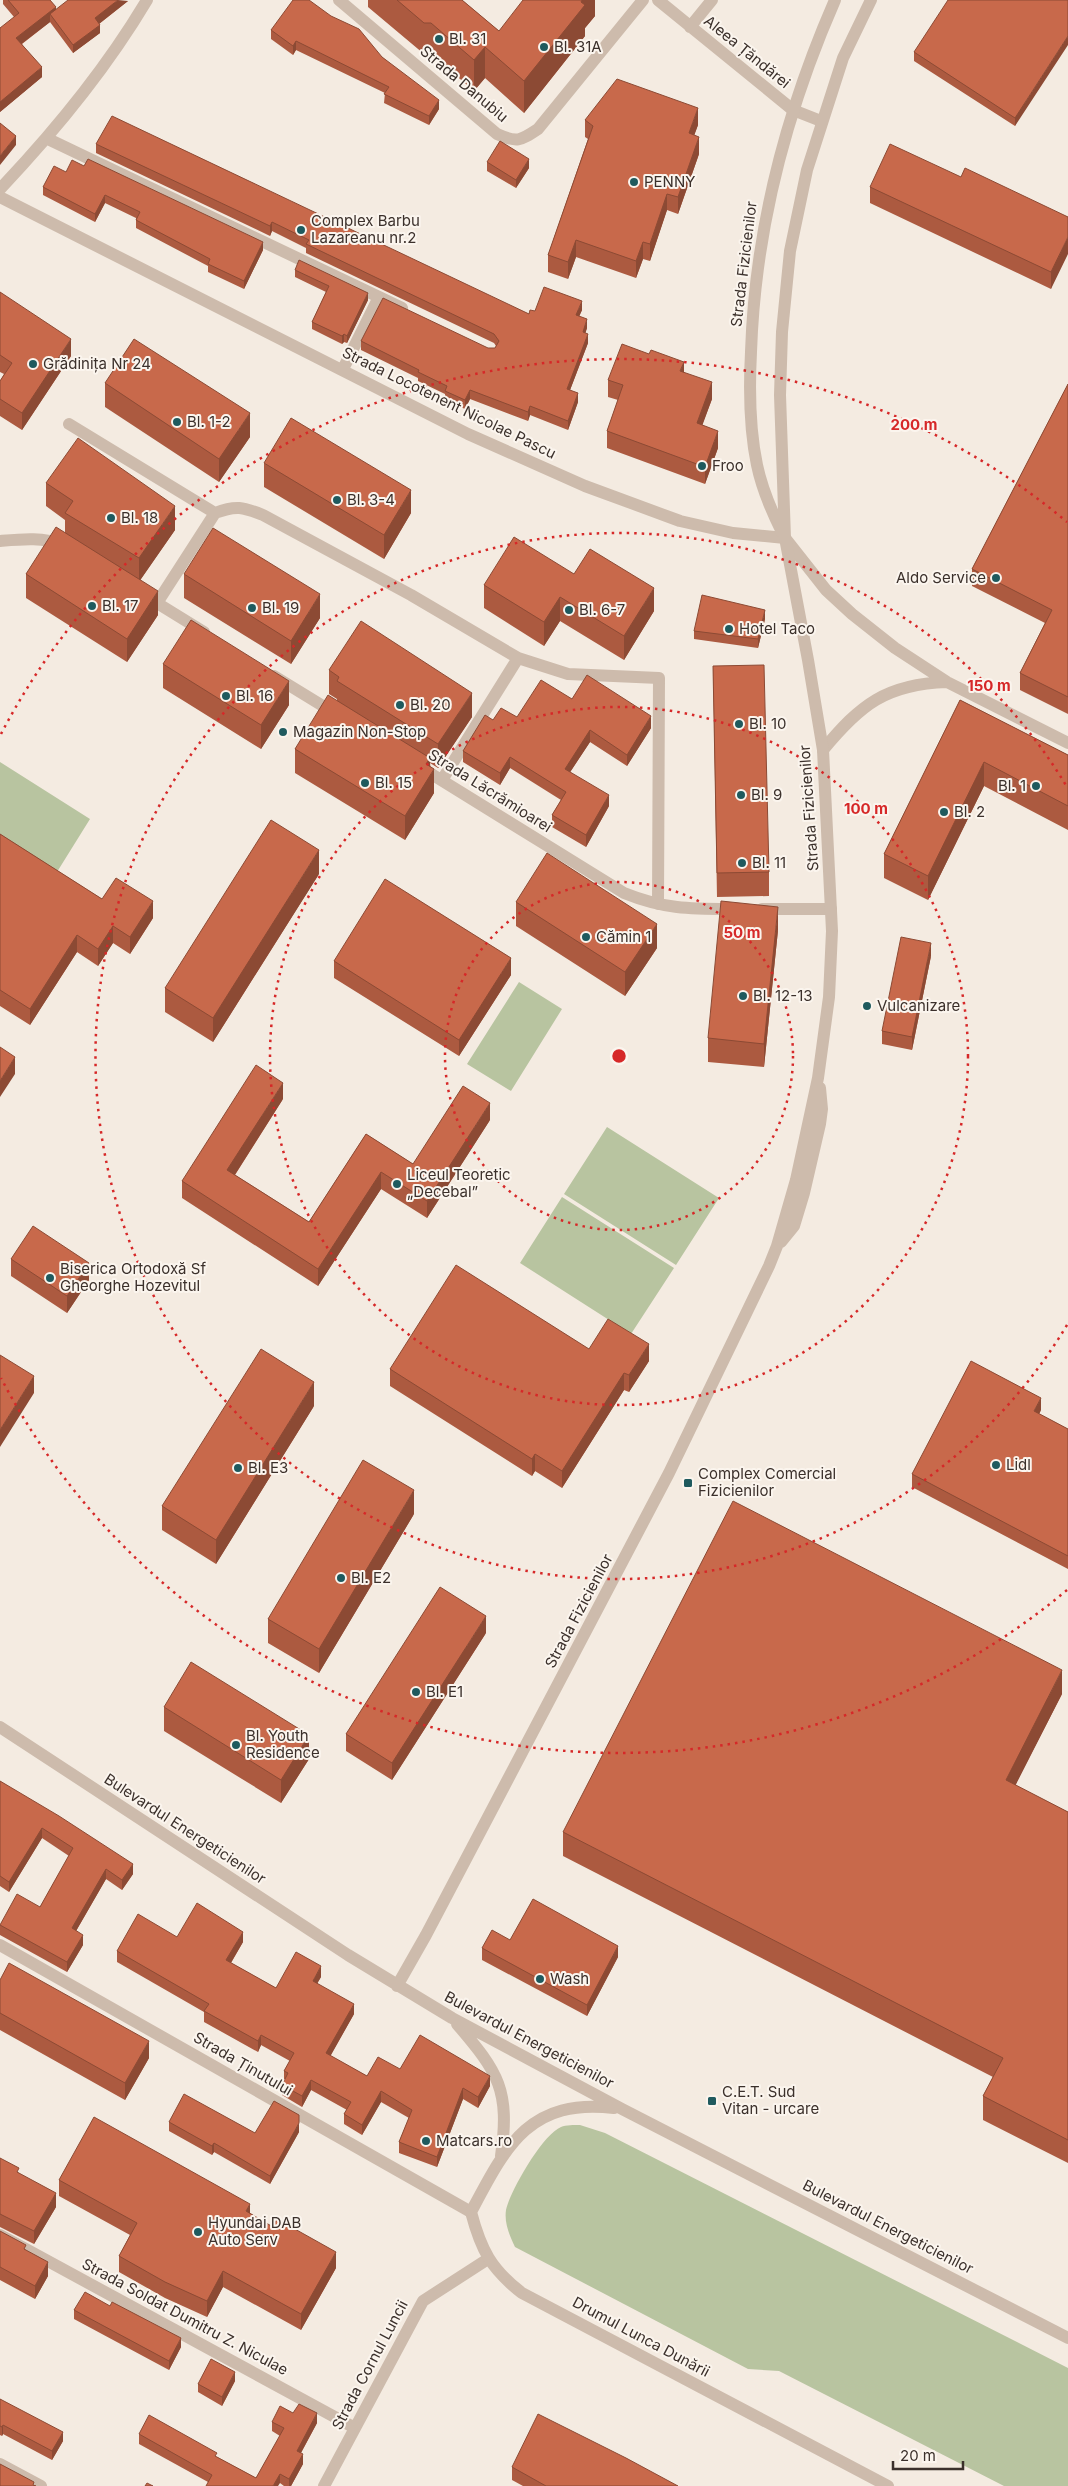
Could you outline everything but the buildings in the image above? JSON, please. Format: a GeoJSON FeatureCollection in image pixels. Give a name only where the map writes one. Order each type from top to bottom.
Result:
{"type":"FeatureCollection","features":[{"type":"Feature","properties":{"kind":"street"},"geometry":{"type":"LineString","coordinates":[[0,189],[48,139],[83,95],[147,0]]}},
{"type":"Feature","properties":{"kind":"street","name":"Strada Danubiu"},"geometry":{"type":"LineString","coordinates":[[339,0],[497,134],[513,141],[523,139],[538,129],[644,0]]}},
{"type":"Feature","properties":{"kind":"street","name":"Aleea Țăndărei"},"geometry":{"type":"LineString","coordinates":[[658,0],[792,110],[822,121]]}},
{"type":"Feature","properties":{"kind":"street"},"geometry":{"type":"LineString","coordinates":[[690,27],[712,0]]}},
{"type":"Feature","properties":{"kind":"street","name":"Strada Fizicienilor"},"geometry":{"type":"LineString","coordinates":[[785,538],[766,499],[752,438],[750,396],[752,322],[760,246],[778,160],[792,110],[814,47],[836,0]]}},
{"type":"Feature","properties":{"kind":"street","name":"Strada Fizicienilor"},"geometry":{"type":"LineString","coordinates":[[397,1986],[660,1491],[759,1291],[777,1246],[794,1226],[816,1144],[822,1110],[818,1078],[829,997],[831,909],[822,750],[808,660],[785,538],[780,394],[782,332],[796,221],[822,121],[844,58],[870,0]]}},
{"type":"Feature","properties":{"kind":"street"},"geometry":{"type":"LineString","coordinates":[[48,139],[414,313]]}},
{"type":"Feature","properties":{"kind":"street","name":"Strada Locotenent Nicolae Pascu"},"geometry":{"type":"LineString","coordinates":[[0,197],[343,369],[468,434],[529,462],[646,509],[712,529],[785,538]]}},
{"type":"Feature","properties":{"kind":"street"},"geometry":{"type":"LineString","coordinates":[[343,369],[379,297]]}},
{"type":"Feature","properties":{"kind":"street"},"geometry":{"type":"LineString","coordinates":[[69,424],[215,512]]}},
{"type":"Feature","properties":{"kind":"street"},"geometry":{"type":"LineString","coordinates":[[157,603],[215,512],[232,506],[247,508],[264,515],[411,594],[518,658],[568,674],[659,678],[658,904]]}},
{"type":"Feature","properties":{"kind":"street"},"geometry":{"type":"LineString","coordinates":[[785,538],[826,590],[852,614],[895,648],[947,682],[1068,743]]}},
{"type":"Feature","properties":{"kind":"street"},"geometry":{"type":"LineString","coordinates":[[0,542],[48,539],[71,550]]}},
{"type":"Feature","properties":{"kind":"street"},"geometry":{"type":"LineString","coordinates":[[134,589],[214,638]]}},
{"type":"Feature","properties":{"kind":"street"},"geometry":{"type":"LineString","coordinates":[[442,780],[518,658]]}},
{"type":"Feature","properties":{"kind":"street"},"geometry":{"type":"LineString","coordinates":[[263,669],[345,720]]}},
{"type":"Feature","properties":{"kind":"street"},"geometry":{"type":"LineString","coordinates":[[822,750],[843,726],[866,705],[889,692],[923,683],[947,682]]}},
{"type":"Feature","properties":{"kind":"street","name":"Strada Lăcrămioarei"},"geometry":{"type":"LineString","coordinates":[[410,760],[624,893],[681,909],[831,909]]}},
{"type":"Feature","properties":{"kind":"street","name":"Bulevardul Energeticienilor"},"geometry":{"type":"LineString","coordinates":[[0,1727],[397,1986],[452,2018],[622,2109],[1068,2338]]}},
{"type":"Feature","properties":{"kind":"street","name":"Strada Ținutului"},"geometry":{"type":"LineString","coordinates":[[0,1945],[471,2212]]}},
{"type":"Feature","properties":{"kind":"street"},"geometry":{"type":"LineString","coordinates":[[452,2018],[481,2052],[496,2075],[503,2096],[505,2124],[501,2156]]}},
{"type":"Feature","properties":{"kind":"street"},"geometry":{"type":"LineString","coordinates":[[471,2212],[501,2156],[526,2129],[548,2115],[566,2108],[589,2105],[622,2109]]}},
{"type":"Feature","properties":{"kind":"street","name":"Drumul Lunca Dunării"},"geometry":{"type":"LineString","coordinates":[[471,2212],[478,2239],[488,2259],[503,2278],[522,2293],[888,2486]]}},
{"type":"Feature","properties":{"kind":"street","name":"Strada Soldat Dumitru Z. Niculae"},"geometry":{"type":"LineString","coordinates":[[0,2235],[355,2428]]}},
{"type":"Feature","properties":{"kind":"street","name":"Strada Cornul Luncii"},"geometry":{"type":"LineString","coordinates":[[324,2486],[423,2301],[488,2259]]}},
{"type":"Feature","properties":{"kind":"street"},"geometry":{"type":"LineString","coordinates":[[0,2464],[41,2486]]}},
{"type":"Feature","properties":{"kind":"green space"},"geometry":{"type":"Polygon","coordinates":[[[0,762],[90,819],[57,872],[0,837],[0,762]]]}},
{"type":"Feature","properties":{"kind":"green space"},"geometry":{"type":"Polygon","coordinates":[[[519,982],[562,1009],[511,1091],[467,1064],[519,982]]]}},
{"type":"Feature","properties":{"kind":"green space"},"geometry":{"type":"Polygon","coordinates":[[[607,1127],[719,1198],[676,1265],[564,1194],[607,1127]]]}},
{"type":"Feature","properties":{"kind":"green space"},"geometry":{"type":"Polygon","coordinates":[[[562,1197],[674,1268],[631,1334],[520,1263],[562,1197]]]}},
{"type":"Feature","properties":{"kind":"green space"},"geometry":{"type":"Polygon","coordinates":[[[580,2125],[605,2133],[1068,2368],[1068,2486],[1004,2486],[779,2371],[748,2369],[515,2247],[509,2234],[506,2210],[520,2177],[545,2140],[554,2132],[563,2126],[580,2125]]]}},
{"type":"Feature","properties":{"kind":"place","name":"Bl. 31"},"geometry":{"type":"Point","coordinates":[439,39]}},
{"type":"Feature","properties":{"kind":"place","name":"Bl. 31A"},"geometry":{"type":"Point","coordinates":[544,47]}},
{"type":"Feature","properties":{"kind":"place","name":"PENNY"},"geometry":{"type":"Point","coordinates":[634,182]}},
{"type":"Feature","properties":{"kind":"place","name":"Complex Barbu Lazareanu nr.2"},"geometry":{"type":"Point","coordinates":[301,230]}},
{"type":"Feature","properties":{"kind":"place","name":"Grădinița Nr 24"},"geometry":{"type":"Point","coordinates":[33,364]}},
{"type":"Feature","properties":{"kind":"place","name":"Bl. 1-2"},"geometry":{"type":"Point","coordinates":[177,422]}},
{"type":"Feature","properties":{"kind":"place","name":"Froo"},"geometry":{"type":"Point","coordinates":[702,466]}},
{"type":"Feature","properties":{"kind":"place","name":"Bl. 3-4"},"geometry":{"type":"Point","coordinates":[337,500]}},
{"type":"Feature","properties":{"kind":"place","name":"Bl. 18"},"geometry":{"type":"Point","coordinates":[111,518]}},
{"type":"Feature","properties":{"kind":"place","name":"Aldo Service"},"geometry":{"type":"Point","coordinates":[996,578]}},
{"type":"Feature","properties":{"kind":"place","name":"Bl. 17"},"geometry":{"type":"Point","coordinates":[92,606]}},
{"type":"Feature","properties":{"kind":"place","name":"Bl. 19"},"geometry":{"type":"Point","coordinates":[252,608]}},
{"type":"Feature","properties":{"kind":"place","name":"Bl. 6-7"},"geometry":{"type":"Point","coordinates":[569,610]}},
{"type":"Feature","properties":{"kind":"place","name":"Hotel Taco"},"geometry":{"type":"Point","coordinates":[729,629]}},
{"type":"Feature","properties":{"kind":"place","name":"Bl. 16"},"geometry":{"type":"Point","coordinates":[226,696]}},
{"type":"Feature","properties":{"kind":"place","name":"Bl. 20"},"geometry":{"type":"Point","coordinates":[400,705]}},
{"type":"Feature","properties":{"kind":"place","name":"Bl. 10"},"geometry":{"type":"Point","coordinates":[739,724]}},
{"type":"Feature","properties":{"kind":"place","name":"Magazin Non-Stop"},"geometry":{"type":"Point","coordinates":[283,732]}},
{"type":"Feature","properties":{"kind":"place","name":"Bl. 15"},"geometry":{"type":"Point","coordinates":[365,783]}},
{"type":"Feature","properties":{"kind":"place","name":"Bl. 1"},"geometry":{"type":"Point","coordinates":[1036,786]}},
{"type":"Feature","properties":{"kind":"place","name":"Bl. 9"},"geometry":{"type":"Point","coordinates":[741,795]}},
{"type":"Feature","properties":{"kind":"place","name":"Bl. 2"},"geometry":{"type":"Point","coordinates":[944,812]}},
{"type":"Feature","properties":{"kind":"place","name":"Bl. 11"},"geometry":{"type":"Point","coordinates":[742,863]}},
{"type":"Feature","properties":{"kind":"place","name":"Cămin 1"},"geometry":{"type":"Point","coordinates":[586,937]}},
{"type":"Feature","properties":{"kind":"place","name":"Bl. 12-13"},"geometry":{"type":"Point","coordinates":[743,996]}},
{"type":"Feature","properties":{"kind":"place","name":"Vulcanizare"},"geometry":{"type":"Point","coordinates":[867,1006]}},
{"type":"Feature","properties":{"kind":"place","name":"Liceul Teoretic „Decebal”"},"geometry":{"type":"Point","coordinates":[397,1184]}},
{"type":"Feature","properties":{"kind":"place","name":"Biserica Ortodoxă Sf Gheorghe Hozevitul"},"geometry":{"type":"Point","coordinates":[50,1278]}},
{"type":"Feature","properties":{"kind":"place","name":"Lidl"},"geometry":{"type":"Point","coordinates":[996,1465]}},
{"type":"Feature","properties":{"kind":"place","name":"Bl. E3"},"geometry":{"type":"Point","coordinates":[238,1468]}},
{"type":"Feature","properties":{"kind":"place","name":"Complex Comercial Fizicienilor"},"geometry":{"type":"Point","coordinates":[688,1483]}},
{"type":"Feature","properties":{"kind":"place","name":"Bl. E2"},"geometry":{"type":"Point","coordinates":[341,1578]}},
{"type":"Feature","properties":{"kind":"place","name":"Bl. E1"},"geometry":{"type":"Point","coordinates":[416,1692]}},
{"type":"Feature","properties":{"kind":"place","name":"Bl. Youth Residence"},"geometry":{"type":"Point","coordinates":[236,1745]}},
{"type":"Feature","properties":{"kind":"place","name":"Wash"},"geometry":{"type":"Point","coordinates":[540,1979]}},
{"type":"Feature","properties":{"kind":"place","name":"C.E.T. Sud Vitan - urcare"},"geometry":{"type":"Point","coordinates":[712,2101]}},
{"type":"Feature","properties":{"kind":"place","name":"Matcars.ro"},"geometry":{"type":"Point","coordinates":[426,2141]}},
{"type":"Feature","properties":{"kind":"place","name":"Hyundai DAB Auto Serv"},"geometry":{"type":"Point","coordinates":[198,2232]}}]}
